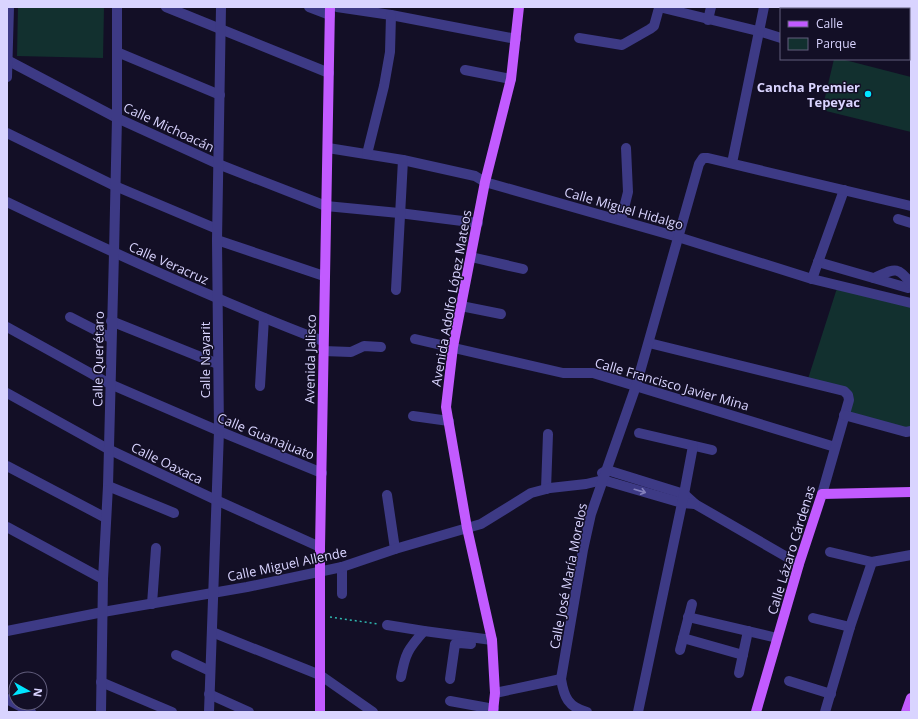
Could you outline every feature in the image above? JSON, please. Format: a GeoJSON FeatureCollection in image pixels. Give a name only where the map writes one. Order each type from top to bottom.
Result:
{"type":"FeatureCollection","features":[{"type":"Feature","properties":{"kind":"main road","name":"Avenida Adolfo López Mateos"},"geometry":{"type":"LineString","coordinates":[[493,710],[495,693],[492,644],[467,528],[446,407],[453,347],[485,182],[511,79],[519,7]]}},
{"type":"Feature","properties":{"kind":"main road","name":"Avenida Jalisco"},"geometry":{"type":"LineString","coordinates":[[320,712],[320,547],[330,11]]}},
{"type":"Feature","properties":{"kind":"main road"},"geometry":{"type":"LineString","coordinates":[[822,494],[911,492]]}},
{"type":"Feature","properties":{"kind":"main road","name":"Calle Lázaro Cárdenas"},"geometry":{"type":"LineString","coordinates":[[756,712],[822,494]]}},
{"type":"Feature","properties":{"kind":"main road"},"geometry":{"type":"LineString","coordinates":[[906,712],[911,698]]}},
{"type":"Feature","properties":{"kind":"street"},"geometry":{"type":"LineString","coordinates":[[7,77],[9,7]]}},
{"type":"Feature","properties":{"kind":"street","name":"Calle Querétaro"},"geometry":{"type":"LineString","coordinates":[[101,712],[102,612],[108,486],[111,321],[114,253],[117,118],[117,7]]}},
{"type":"Feature","properties":{"kind":"street"},"geometry":{"type":"LineString","coordinates":[[166,7],[329,73]]}},
{"type":"Feature","properties":{"kind":"street","name":"Calle Nayarit"},"geometry":{"type":"LineString","coordinates":[[209,712],[218,431],[217,234],[221,7]]}},
{"type":"Feature","properties":{"kind":"street"},"geometry":{"type":"LineString","coordinates":[[309,7],[330,11]]}},
{"type":"Feature","properties":{"kind":"street"},"geometry":{"type":"LineString","coordinates":[[337,7],[392,14],[516,39]]}},
{"type":"Feature","properties":{"kind":"street"},"geometry":{"type":"LineString","coordinates":[[708,20],[711,7]]}},
{"type":"Feature","properties":{"kind":"street"},"geometry":{"type":"LineString","coordinates":[[764,7],[732,163],[911,206]]}},
{"type":"Feature","properties":{"kind":"street"},"geometry":{"type":"LineString","coordinates":[[579,38],[622,45],[654,26],[659,8],[759,31],[780,38]]}},
{"type":"Feature","properties":{"kind":"street"},"geometry":{"type":"LineString","coordinates":[[367,154],[384,86],[390,52],[392,14]]}},
{"type":"Feature","properties":{"kind":"street"},"geometry":{"type":"LineString","coordinates":[[117,52],[220,95]]}},
{"type":"Feature","properties":{"kind":"street","name":"Calle Michoacán"},"geometry":{"type":"LineString","coordinates":[[7,60],[117,118],[218,164],[326,206],[478,223]]}},
{"type":"Feature","properties":{"kind":"street"},"geometry":{"type":"LineString","coordinates":[[465,70],[511,79]]}},
{"type":"Feature","properties":{"kind":"street"},"geometry":{"type":"LineString","coordinates":[[7,133],[217,234],[324,276]]}},
{"type":"Feature","properties":{"kind":"street","name":"Calle Miguel Hidalgo"},"geometry":{"type":"LineString","coordinates":[[328,148],[403,160],[475,176],[485,182],[621,220],[812,279],[911,303]]}},
{"type":"Feature","properties":{"kind":"street"},"geometry":{"type":"LineString","coordinates":[[621,220],[629,188],[626,148]]}},
{"type":"Feature","properties":{"kind":"street","name":"Calle José María Morelos"},"geometry":{"type":"LineString","coordinates":[[587,712],[579,710],[567,700],[563,691],[562,679],[583,550],[591,514],[636,386],[699,164],[702,158],[732,163]]}},
{"type":"Feature","properties":{"kind":"street"},"geometry":{"type":"LineString","coordinates":[[396,290],[403,160]]}},
{"type":"Feature","properties":{"kind":"street"},"geometry":{"type":"LineString","coordinates":[[812,279],[844,190]]}},
{"type":"Feature","properties":{"kind":"street","name":"Calle Veracruz"},"geometry":{"type":"LineString","coordinates":[[7,202],[114,253],[264,318],[323,346],[351,352],[364,346],[382,348]]}},
{"type":"Feature","properties":{"kind":"street"},"geometry":{"type":"LineString","coordinates":[[898,220],[911,222]]}},
{"type":"Feature","properties":{"kind":"street"},"geometry":{"type":"LineString","coordinates":[[471,257],[523,269]]}},
{"type":"Feature","properties":{"kind":"street"},"geometry":{"type":"LineString","coordinates":[[818,262],[908,288],[911,286],[901,272],[897,270],[893,270],[874,278]]}},
{"type":"Feature","properties":{"kind":"street"},"geometry":{"type":"LineString","coordinates":[[462,306],[501,314]]}},
{"type":"Feature","properties":{"kind":"street"},"geometry":{"type":"LineString","coordinates":[[70,317],[111,338]]}},
{"type":"Feature","properties":{"kind":"street"},"geometry":{"type":"LineString","coordinates":[[260,386],[264,318]]}},
{"type":"Feature","properties":{"kind":"street"},"geometry":{"type":"LineString","coordinates":[[111,321],[218,364]]}},
{"type":"Feature","properties":{"kind":"street","name":"Calle Guanajuato"},"geometry":{"type":"LineString","coordinates":[[7,327],[110,384],[218,431],[322,473]]}},
{"type":"Feature","properties":{"kind":"street","name":"Calle Francisco Javier Mina"},"geometry":{"type":"LineString","coordinates":[[416,339],[563,373],[592,373],[835,447]]}},
{"type":"Feature","properties":{"kind":"street","name":"Calle Lázaro Cárdenas"},"geometry":{"type":"LineString","coordinates":[[649,343],[844,391],[848,395],[849,400],[822,494]]}},
{"type":"Feature","properties":{"kind":"street","name":"Calle Oaxaca"},"geometry":{"type":"LineString","coordinates":[[7,393],[108,449],[320,547]]}},
{"type":"Feature","properties":{"kind":"street"},"geometry":{"type":"LineString","coordinates":[[844,415],[906,432],[911,431]]}},
{"type":"Feature","properties":{"kind":"street"},"geometry":{"type":"LineString","coordinates":[[413,416],[449,421]]}},
{"type":"Feature","properties":{"kind":"street"},"geometry":{"type":"LineString","coordinates":[[546,489],[548,434]]}},
{"type":"Feature","properties":{"kind":"street"},"geometry":{"type":"LineString","coordinates":[[639,434],[712,450]]}},
{"type":"Feature","properties":{"kind":"street"},"geometry":{"type":"LineString","coordinates":[[638,712],[683,499],[692,446]]}},
{"type":"Feature","properties":{"kind":"street"},"geometry":{"type":"LineString","coordinates":[[7,466],[106,518]]}},
{"type":"Feature","properties":{"kind":"street"},"geometry":{"type":"LineString","coordinates":[[607,470],[695,504],[800,564]]}},
{"type":"Feature","properties":{"kind":"street","name":"Calle Miguel Allende"},"geometry":{"type":"LineString","coordinates":[[586,484],[607,470]]}},
{"type":"Feature","properties":{"kind":"street"},"geometry":{"type":"LineString","coordinates":[[602,480],[683,499]]}},
{"type":"Feature","properties":{"kind":"street","name":"Calle Miguel Allende"},"geometry":{"type":"LineString","coordinates":[[7,631],[102,612],[247,588],[320,573],[481,524],[531,493],[546,489],[586,484],[602,480]]}},
{"type":"Feature","properties":{"kind":"street"},"geometry":{"type":"LineString","coordinates":[[108,486],[174,513]]}},
{"type":"Feature","properties":{"kind":"street"},"geometry":{"type":"LineString","coordinates":[[387,495],[395,549]]}},
{"type":"Feature","properties":{"kind":"street"},"geometry":{"type":"LineString","coordinates":[[7,527],[103,579]]}},
{"type":"Feature","properties":{"kind":"street"},"geometry":{"type":"LineString","coordinates":[[152,604],[156,548]]}},
{"type":"Feature","properties":{"kind":"street"},"geometry":{"type":"LineString","coordinates":[[830,552],[872,562],[911,556]]}},
{"type":"Feature","properties":{"kind":"street"},"geometry":{"type":"LineString","coordinates":[[825,712],[850,627],[872,562]]}},
{"type":"Feature","properties":{"kind":"street"},"geometry":{"type":"LineString","coordinates":[[342,567],[342,594]]}},
{"type":"Feature","properties":{"kind":"street"},"geometry":{"type":"LineString","coordinates":[[680,650],[692,604]]}},
{"type":"Feature","properties":{"kind":"street"},"geometry":{"type":"LineString","coordinates":[[688,617],[778,638]]}},
{"type":"Feature","properties":{"kind":"street"},"geometry":{"type":"LineString","coordinates":[[813,618],[850,627]]}},
{"type":"Feature","properties":{"kind":"street"},"geometry":{"type":"LineString","coordinates":[[387,625],[492,644]]}},
{"type":"Feature","properties":{"kind":"street"},"geometry":{"type":"LineString","coordinates":[[401,677],[404,659],[407,652],[424,631]]}},
{"type":"Feature","properties":{"kind":"street"},"geometry":{"type":"LineString","coordinates":[[739,673],[748,631]]}},
{"type":"Feature","properties":{"kind":"street"},"geometry":{"type":"LineString","coordinates":[[212,632],[320,675],[373,712]]}},
{"type":"Feature","properties":{"kind":"street"},"geometry":{"type":"LineString","coordinates":[[683,638],[743,655]]}},
{"type":"Feature","properties":{"kind":"street"},"geometry":{"type":"LineString","coordinates":[[450,679],[455,644],[492,644]]}},
{"type":"Feature","properties":{"kind":"street"},"geometry":{"type":"LineString","coordinates":[[176,655],[210,671]]}},
{"type":"Feature","properties":{"kind":"street"},"geometry":{"type":"LineString","coordinates":[[495,693],[562,679]]}},
{"type":"Feature","properties":{"kind":"street"},"geometry":{"type":"LineString","coordinates":[[789,681],[831,694]]}},
{"type":"Feature","properties":{"kind":"street"},"geometry":{"type":"LineString","coordinates":[[101,682],[172,712]]}},
{"type":"Feature","properties":{"kind":"street"},"geometry":{"type":"LineString","coordinates":[[210,694],[249,712]]}},
{"type":"Feature","properties":{"kind":"street"},"geometry":{"type":"LineString","coordinates":[[7,699],[31,712]]}},
{"type":"Feature","properties":{"kind":"street"},"geometry":{"type":"LineString","coordinates":[[450,701],[493,710]]}},
{"type":"Feature","properties":{"kind":"path"},"geometry":{"type":"LineString","coordinates":[[320,616],[387,625]]}},
{"type":"Feature","properties":{"kind":"green space"},"geometry":{"type":"Polygon","coordinates":[[[18,7],[104,7],[103,58],[17,56],[18,7]]]}},
{"type":"Feature","properties":{"kind":"green space","name":"Cancha Premier Tepeyac"},"geometry":{"type":"Polygon","coordinates":[[[834,60],[845,60],[911,77],[911,132],[822,110],[834,60]]]}},
{"type":"Feature","properties":{"kind":"green space"},"geometry":{"type":"Polygon","coordinates":[[[838,285],[911,303],[911,431],[844,415],[848,395],[807,382],[838,285]]]}},
{"type":"Feature","properties":{"kind":"place","name":"Cancha Premier Tepeyac"},"geometry":{"type":"Point","coordinates":[868,94]}}]}
